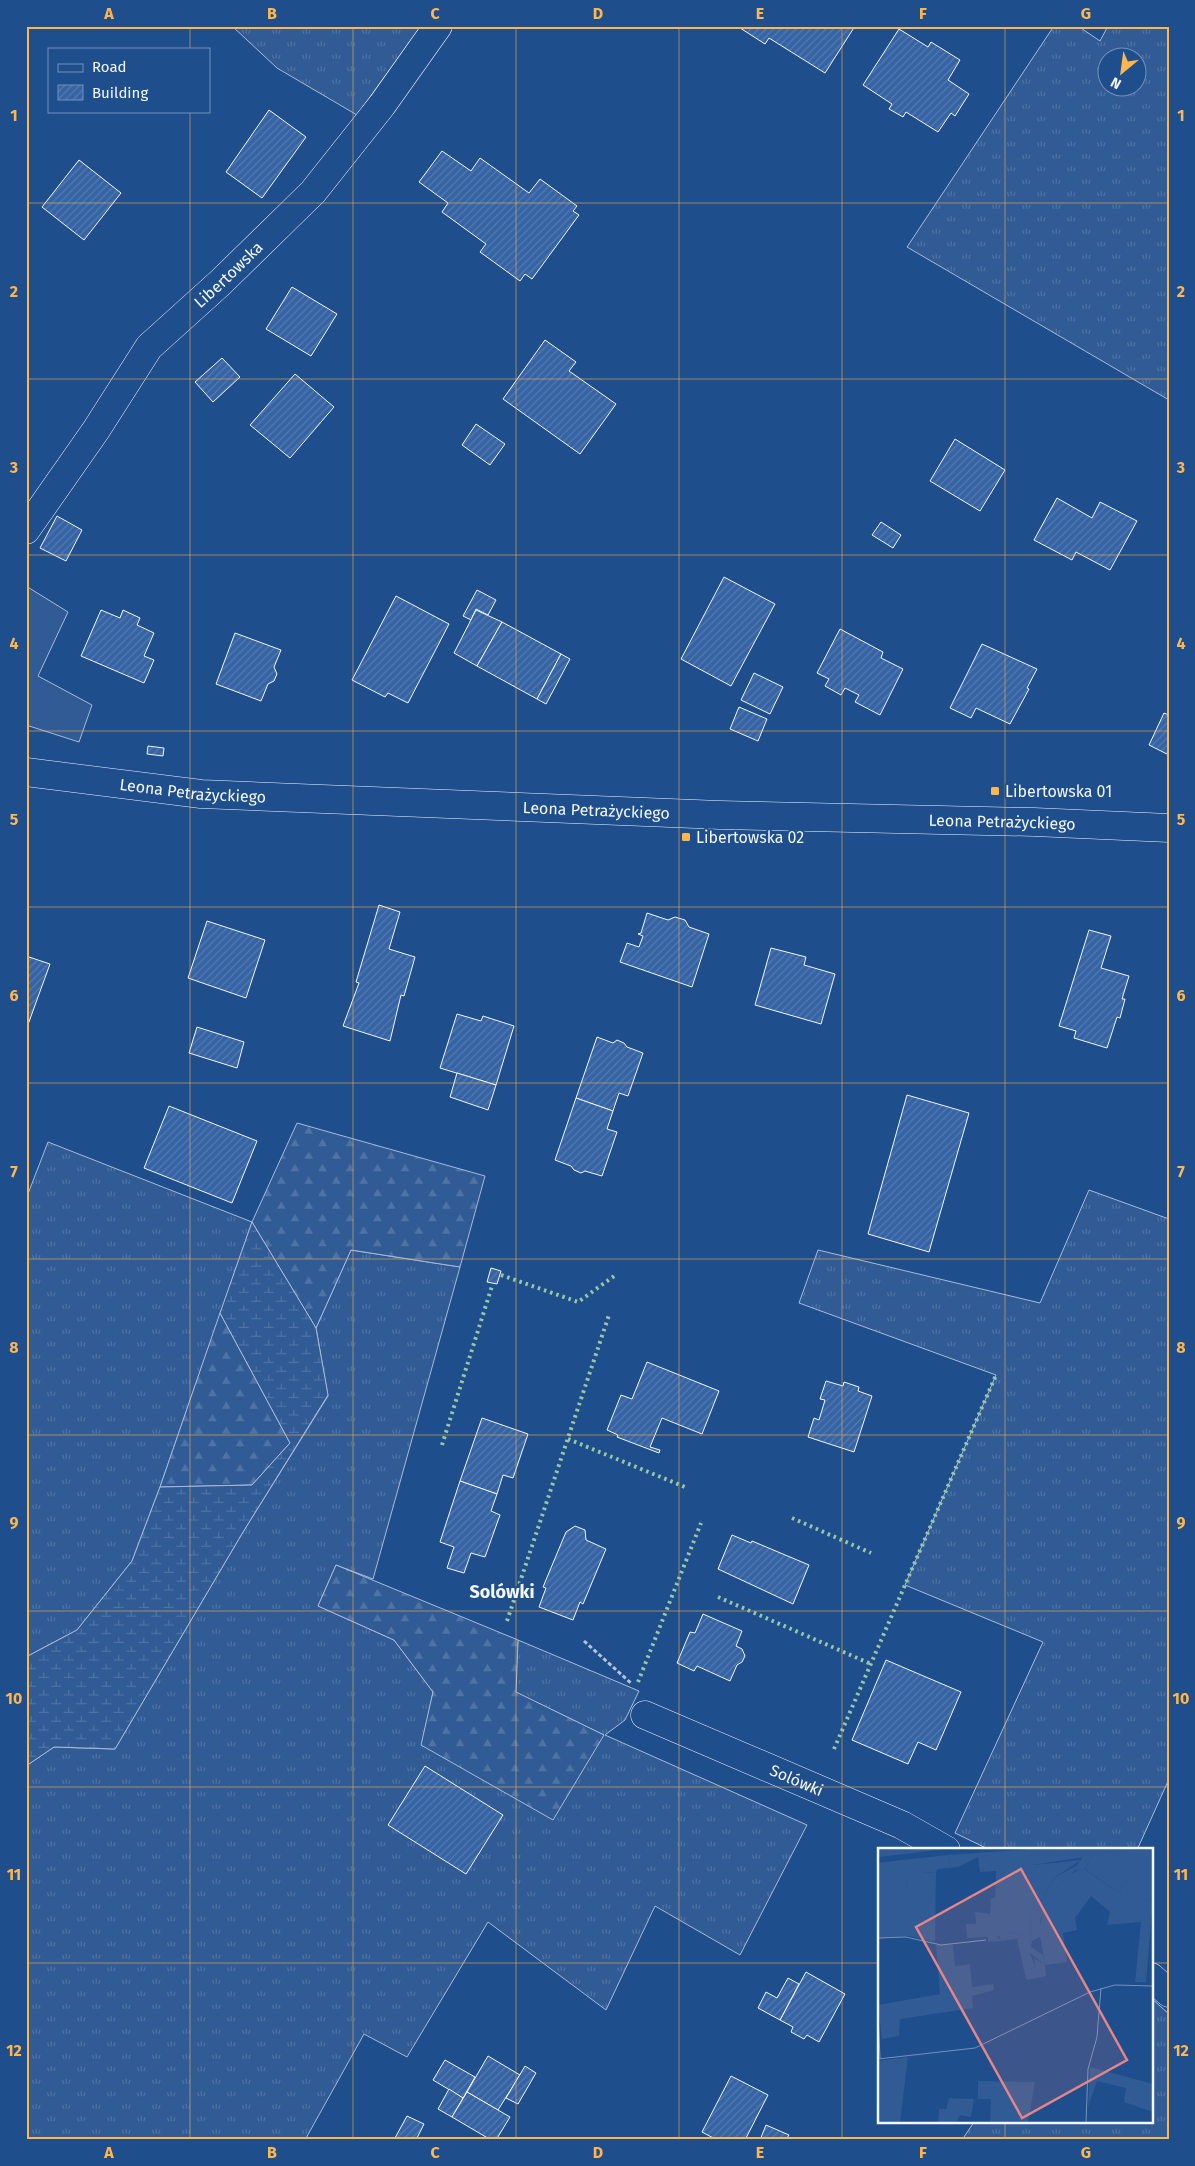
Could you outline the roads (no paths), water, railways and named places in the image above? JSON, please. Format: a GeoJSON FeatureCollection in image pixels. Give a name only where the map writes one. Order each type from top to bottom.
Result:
{"type":"FeatureCollection","features":[{"type":"Feature","properties":{"kind":"street","name":"Libertowska"},"geometry":{"type":"LineString","coordinates":[[26,530],[96,430],[149,347],[221,282],[313,192],[382,105],[438,26]]}},
{"type":"Feature","properties":{"kind":"street","name":"Leona Petrażyckiego"},"geometry":{"type":"LineString","coordinates":[[26,772],[201,794],[720,815],[1034,822],[1169,828]]}},
{"type":"Feature","properties":{"kind":"street","name":"Solówki"},"geometry":{"type":"LineString","coordinates":[[646,1715],[902,1825],[942,1848]]}},
{"type":"Feature","properties":{"kind":"street"},"geometry":{"type":"LineString","coordinates":[[1152,1978],[1169,1993]]}},
{"type":"Feature","properties":{"kind":"place","name":"Libertowska 01"},"geometry":{"type":"Point","coordinates":[995,791]}},
{"type":"Feature","properties":{"kind":"place","name":"Libertowska 02"},"geometry":{"type":"Point","coordinates":[686,837]}},
{"type":"Feature","properties":{"kind":"district","name":"Solówki"},"geometry":{"type":"Point","coordinates":[502,1592]}}]}
